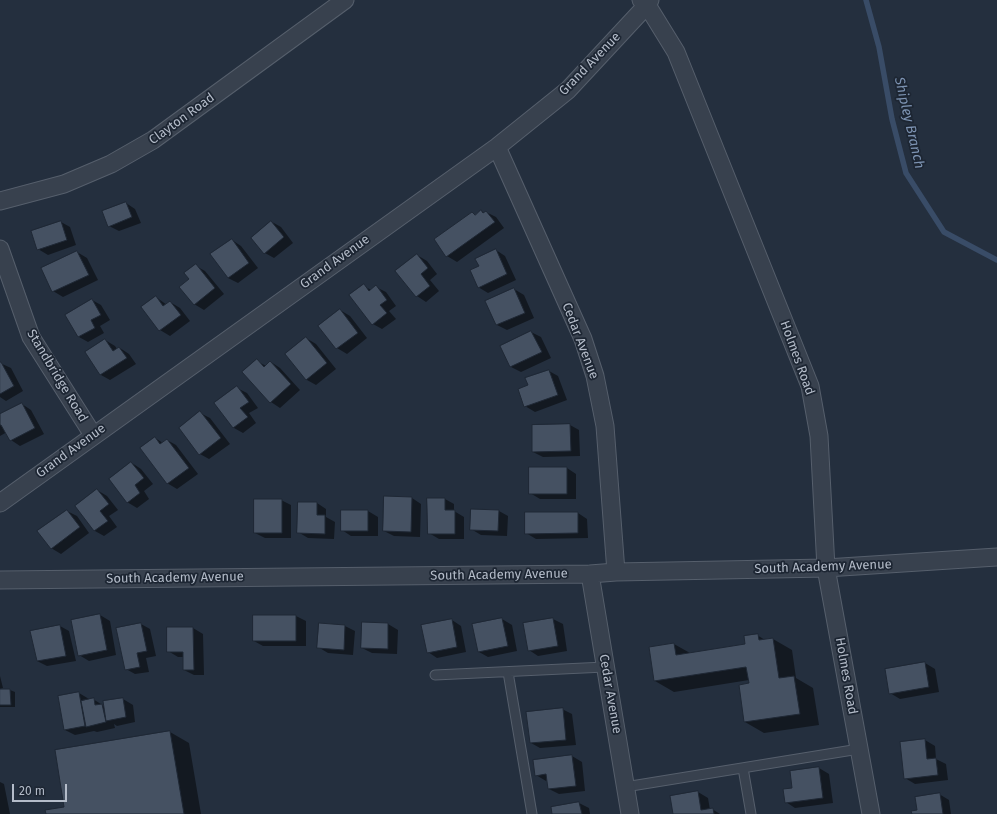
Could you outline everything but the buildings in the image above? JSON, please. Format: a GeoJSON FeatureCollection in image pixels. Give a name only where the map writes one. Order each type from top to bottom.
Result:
{"type":"FeatureCollection","features":[{"type":"Feature","properties":{"kind":"street","name":"Clayton Road"},"geometry":{"type":"LineString","coordinates":[[0,201],[64,184],[111,164],[153,140],[345,0]]}},
{"type":"Feature","properties":{"kind":"street","name":"Grand Avenue"},"geometry":{"type":"LineString","coordinates":[[0,503],[497,147],[568,90],[646,2]]}},
{"type":"Feature","properties":{"kind":"street","name":"Holmes Road"},"geometry":{"type":"LineString","coordinates":[[646,2],[676,52],[810,386],[819,436],[826,568],[871,814]]}},
{"type":"Feature","properties":{"kind":"street","name":"Cedar Avenue"},"geometry":{"type":"LineString","coordinates":[[497,147],[583,339],[595,376],[605,426],[616,572]]}},
{"type":"Feature","properties":{"kind":"street","name":"Standbridge Road"},"geometry":{"type":"LineString","coordinates":[[0,249],[31,337],[93,435]]}},
{"type":"Feature","properties":{"kind":"street","name":"South Academy Avenue"},"geometry":{"type":"LineString","coordinates":[[0,580],[590,574],[616,572],[826,568],[997,557]]}},
{"type":"Feature","properties":{"kind":"street","name":"Cedar Avenue"},"geometry":{"type":"LineString","coordinates":[[590,574],[630,814]]}},
{"type":"Feature","properties":{"kind":"lane"},"geometry":{"type":"LineString","coordinates":[[435,675],[605,667]]}},
{"type":"Feature","properties":{"kind":"lane"},"geometry":{"type":"LineString","coordinates":[[508,672],[532,814]]}},
{"type":"Feature","properties":{"kind":"lane"},"geometry":{"type":"LineString","coordinates":[[625,788],[859,749]]}},
{"type":"Feature","properties":{"kind":"lane"},"geometry":{"type":"LineString","coordinates":[[743,768],[751,814]]}},
{"type":"Feature","properties":{"kind":"waterway","name":"Shipley Branch"},"geometry":{"type":"LineString","coordinates":[[866,0],[879,47],[892,119],[906,173],[944,232],[997,260]]}}]}
